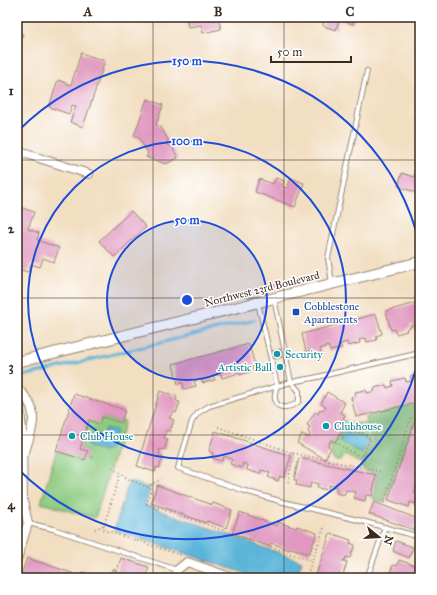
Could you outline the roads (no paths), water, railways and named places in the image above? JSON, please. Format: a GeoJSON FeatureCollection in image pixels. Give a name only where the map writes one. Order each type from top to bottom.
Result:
{"type":"FeatureCollection","features":[{"type":"Feature","properties":{"kind":"street"},"geometry":{"type":"LineString","coordinates":[[17,151],[89,174]]}},
{"type":"Feature","properties":{"kind":"street","name":"Northwest 23rd Boulevard"},"geometry":{"type":"LineString","coordinates":[[17,362],[420,262]]}},
{"type":"Feature","properties":{"kind":"street"},"geometry":{"type":"LineString","coordinates":[[17,559],[28,523],[23,501],[22,431],[18,385]]}},
{"type":"Feature","properties":{"kind":"street"},"geometry":{"type":"LineString","coordinates":[[18,385],[32,406],[34,416],[33,426],[23,460]]}},
{"type":"Feature","properties":{"kind":"street"},"geometry":{"type":"LineString","coordinates":[[174,578],[178,570],[187,562],[235,576]]}},
{"type":"Feature","properties":{"kind":"lane"},"geometry":{"type":"LineString","coordinates":[[332,284],[328,258],[367,71]]}},
{"type":"Feature","properties":{"kind":"lane"},"geometry":{"type":"LineString","coordinates":[[258,302],[276,386],[275,399],[278,405],[285,408],[294,406],[299,401],[299,391],[291,382],[274,298]]}},
{"type":"Feature","properties":{"kind":"lane"},"geometry":{"type":"LineString","coordinates":[[420,353],[291,382],[209,406],[198,413],[192,421],[178,468],[268,497],[420,537]]}},
{"type":"Feature","properties":{"kind":"lane"},"geometry":{"type":"LineString","coordinates":[[28,523],[53,529],[178,570]]}},
{"type":"Feature","properties":{"kind":"lane"},"geometry":{"type":"LineString","coordinates":[[367,578],[385,527]]}},
{"type":"Feature","properties":{"kind":"water"},"geometry":{"type":"Polygon","coordinates":[[[106,428],[116,431],[110,448],[104,451],[89,447],[90,437],[100,438],[106,428]]]}},
{"type":"Feature","properties":{"kind":"water"},"geometry":{"type":"Polygon","coordinates":[[[345,431],[354,436],[361,435],[369,440],[362,454],[340,441],[345,431]]]}},
{"type":"Feature","properties":{"kind":"water"},"geometry":{"type":"Polygon","coordinates":[[[129,481],[150,488],[145,505],[302,561],[296,578],[259,578],[114,530],[129,481]]]}},
{"type":"Feature","properties":{"kind":"waterway"},"geometry":{"type":"LineString","coordinates":[[19,377],[255,320]]}},
{"type":"Feature","properties":{"kind":"place","name":"Cobblestone Apartments"},"geometry":{"type":"Point","coordinates":[296,312]}},
{"type":"Feature","properties":{"kind":"place","name":"Security"},"geometry":{"type":"Point","coordinates":[277,354]}},
{"type":"Feature","properties":{"kind":"place","name":"Artistic Ball"},"geometry":{"type":"Point","coordinates":[280,367]}},
{"type":"Feature","properties":{"kind":"place","name":"Clubhouse"},"geometry":{"type":"Point","coordinates":[326,426]}},
{"type":"Feature","properties":{"kind":"place","name":"Club House"},"geometry":{"type":"Point","coordinates":[72,436]}}]}
